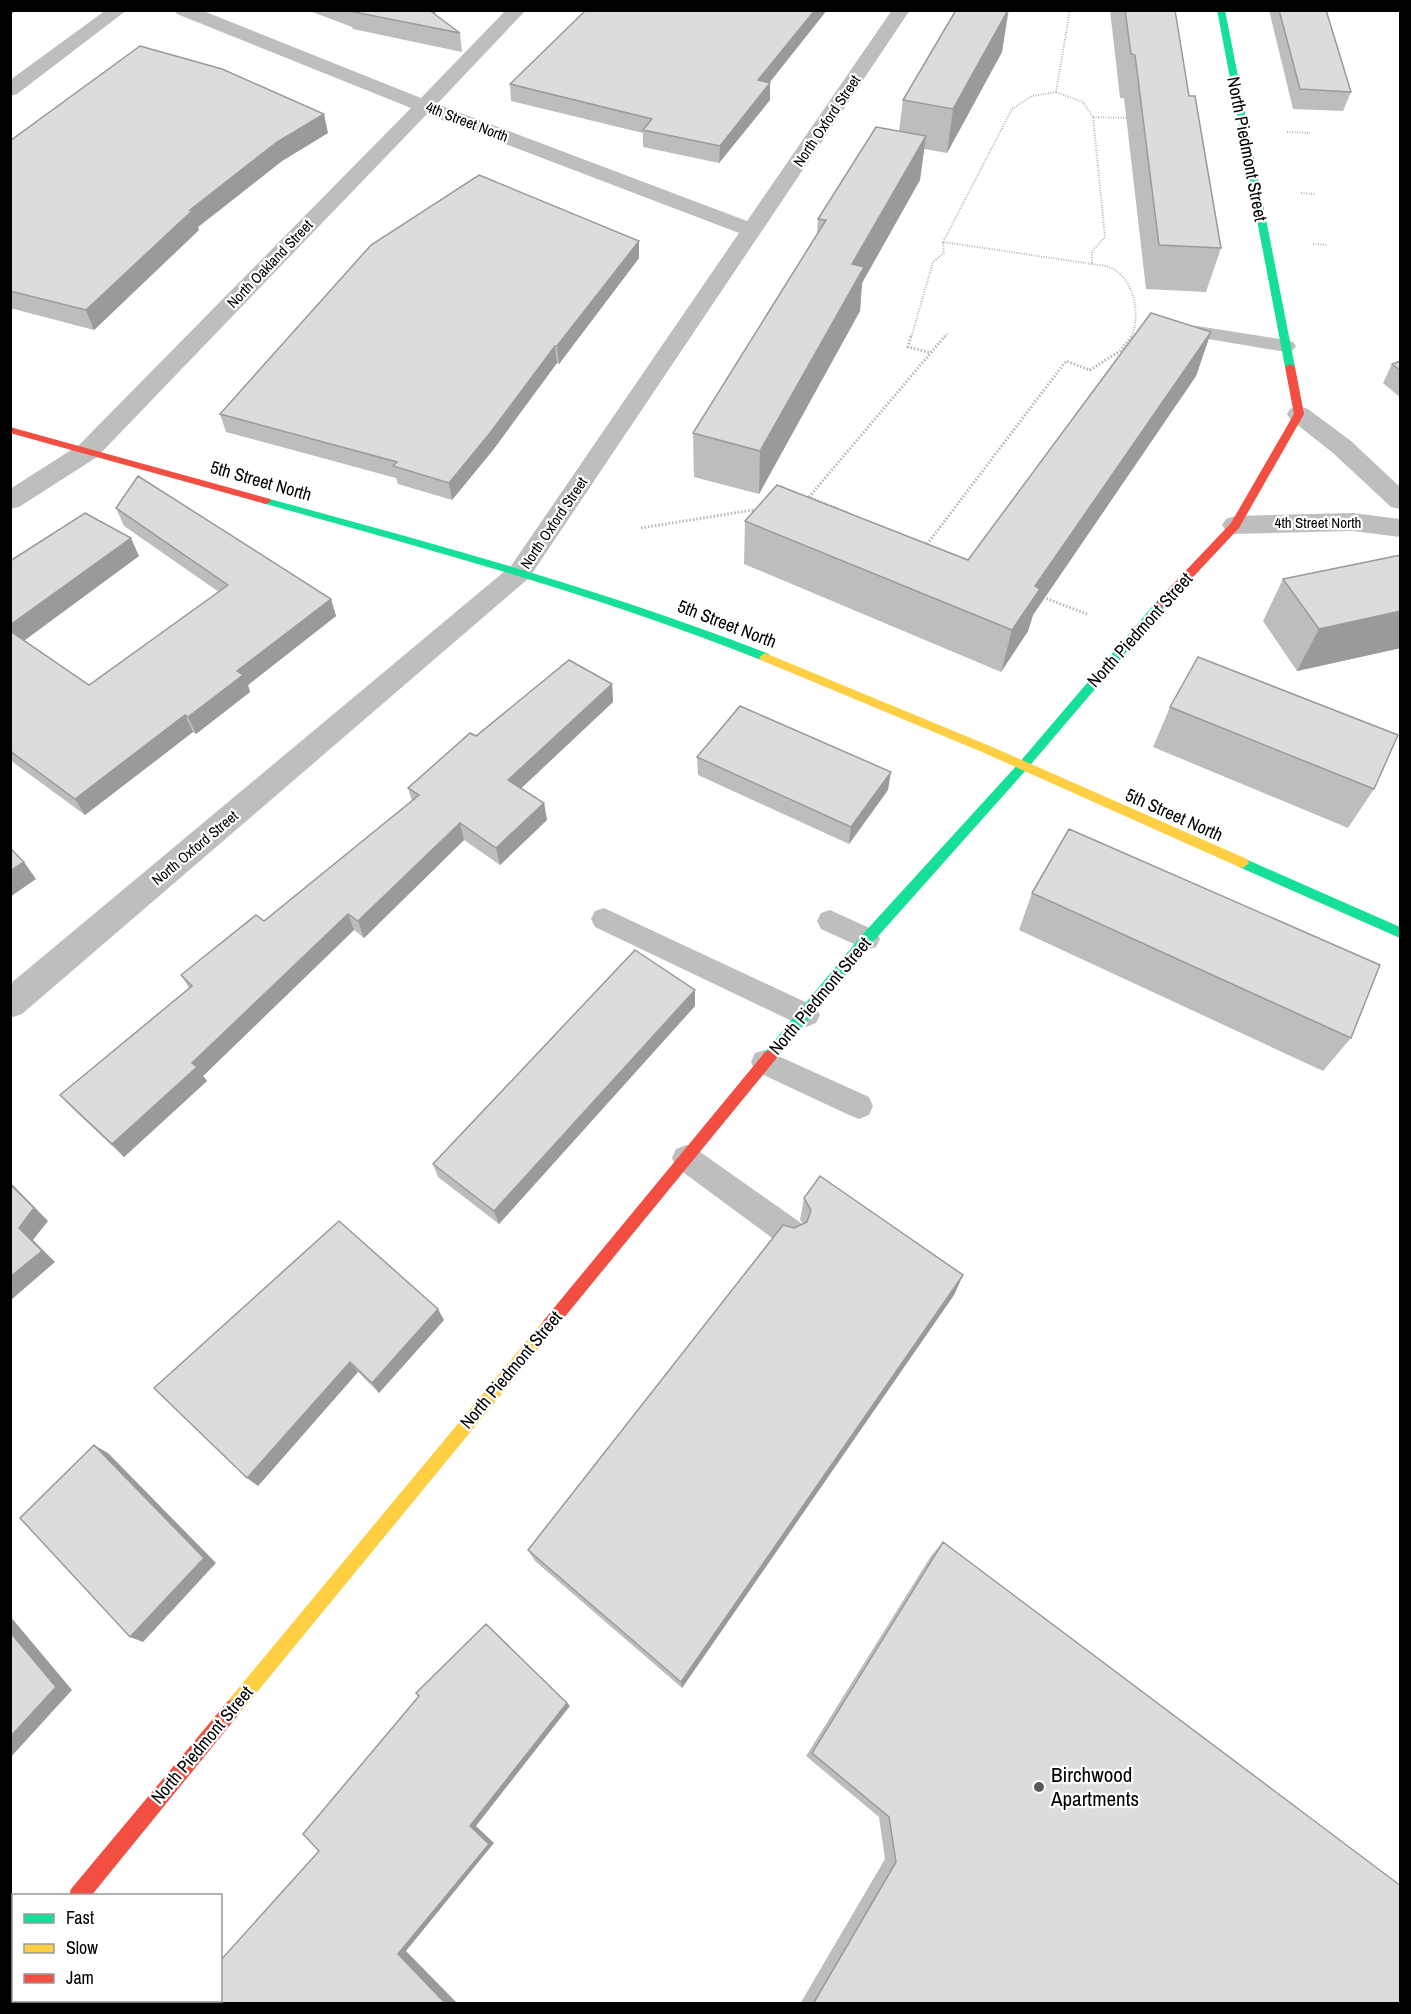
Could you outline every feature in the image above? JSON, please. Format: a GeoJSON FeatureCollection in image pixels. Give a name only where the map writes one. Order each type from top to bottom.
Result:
{"type":"FeatureCollection","features":[{"type":"Feature","properties":{"kind":"street"},"geometry":{"type":"LineString","coordinates":[[10,90],[118,10]]}},
{"type":"Feature","properties":{"kind":"street","name":"4th Street North"},"geometry":{"type":"LineString","coordinates":[[183,10],[424,106],[753,231]]}},
{"type":"Feature","properties":{"kind":"street","name":"North Oakland Street"},"geometry":{"type":"LineString","coordinates":[[10,501],[88,451],[517,10]]}},
{"type":"Feature","properties":{"kind":"street","name":"North Oxford Street"},"geometry":{"type":"LineString","coordinates":[[10,1004],[520,572],[901,10]]}},
{"type":"Feature","properties":{"kind":"street","name":"North Piedmont Street"},"geometry":{"type":"LineString","coordinates":[[80,1894],[867,939],[1022,767],[1135,633],[1235,525],[1299,414],[1221,10]]}},
{"type":"Feature","properties":{"kind":"street"},"geometry":{"type":"LineString","coordinates":[[1299,414],[1342,447],[1401,501]]}},
{"type":"Feature","properties":{"kind":"street","name":"5th Street North"},"geometry":{"type":"LineString","coordinates":[[10,430],[520,572],[712,635],[1022,767],[1401,933]]}},
{"type":"Feature","properties":{"kind":"street","name":"4th Street North"},"geometry":{"type":"LineString","coordinates":[[1235,525],[1353,522],[1401,528]]}},
{"type":"Feature","properties":{"kind":"lane"},"geometry":{"type":"LineString","coordinates":[[1197,332],[1286,346]]}},
{"type":"Feature","properties":{"kind":"lane"},"geometry":{"type":"LineString","coordinates":[[604,919],[806,1015]]}},
{"type":"Feature","properties":{"kind":"lane"},"geometry":{"type":"LineString","coordinates":[[830,921],[867,939]]}},
{"type":"Feature","properties":{"kind":"lane"},"geometry":{"type":"LineString","coordinates":[[765,1062],[859,1106]]}},
{"type":"Feature","properties":{"kind":"lane"},"geometry":{"type":"LineString","coordinates":[[686,1158],[790,1233]]}},
{"type":"Feature","properties":{"kind":"path"},"geometry":{"type":"LineString","coordinates":[[1056,92],[1070,10]]}},
{"type":"Feature","properties":{"kind":"path"},"geometry":{"type":"LineString","coordinates":[[931,353],[908,347],[933,262],[944,254],[943,242],[1012,109],[1023,98],[1056,92],[1073,96],[1089,106],[1094,117],[1105,237],[1092,250],[1092,264]]}},
{"type":"Feature","properties":{"kind":"path"},"geometry":{"type":"LineString","coordinates":[[1094,117],[1129,118]]}},
{"type":"Feature","properties":{"kind":"path"},"geometry":{"type":"LineString","coordinates":[[1287,132],[1310,133]]}},
{"type":"Feature","properties":{"kind":"path"},"geometry":{"type":"LineString","coordinates":[[1301,193],[1316,194]]}},
{"type":"Feature","properties":{"kind":"path"},"geometry":{"type":"LineString","coordinates":[[933,554],[922,549],[1066,361],[1090,370],[1103,359],[1121,352],[1131,340],[1137,306],[1127,283],[1112,268],[943,242]]}},
{"type":"Feature","properties":{"kind":"path"},"geometry":{"type":"LineString","coordinates":[[1313,244],[1327,245]]}},
{"type":"Feature","properties":{"kind":"path"},"geometry":{"type":"LineString","coordinates":[[801,502],[809,497],[948,333]]}},
{"type":"Feature","properties":{"kind":"path"},"geometry":{"type":"LineString","coordinates":[[809,497],[850,513],[846,519]]}},
{"type":"Feature","properties":{"kind":"path"},"geometry":{"type":"LineString","coordinates":[[641,528],[766,508]]}},
{"type":"Feature","properties":{"kind":"path"},"geometry":{"type":"LineString","coordinates":[[1032,592],[1087,614]]}},
{"type":"Feature","properties":{"kind":"building"},"geometry":{"type":"Polygon","coordinates":[[[429,10],[460,33],[349,11],[429,10]]]}},
{"type":"Feature","properties":{"kind":"building"},"geometry":{"type":"Polygon","coordinates":[[[586,10],[815,10],[758,80],[770,83],[720,146],[643,130],[652,119],[510,84],[586,10]]]}},
{"type":"Feature","properties":{"kind":"building"},"geometry":{"type":"Polygon","coordinates":[[[956,10],[1008,10],[953,109],[903,100],[956,10]]]}},
{"type":"Feature","properties":{"kind":"building"},"geometry":{"type":"Polygon","coordinates":[[[1125,10],[1175,10],[1189,96],[1195,96],[1221,248],[1159,245],[1135,55],[1131,54],[1125,10]]]}},
{"type":"Feature","properties":{"kind":"building"},"geometry":{"type":"Polygon","coordinates":[[[1279,10],[1326,10],[1351,92],[1300,89],[1279,10]]]}},
{"type":"Feature","properties":{"kind":"building"},"geometry":{"type":"Polygon","coordinates":[[[140,46],[222,69],[324,114],[277,142],[190,210],[193,210],[86,310],[10,291],[10,141],[140,46]]]}},
{"type":"Feature","properties":{"kind":"building"},"geometry":{"type":"Polygon","coordinates":[[[876,127],[926,136],[852,264],[864,267],[760,451],[693,433],[826,220],[818,219],[876,127]]]}},
{"type":"Feature","properties":{"kind":"building"},"geometry":{"type":"Polygon","coordinates":[[[479,175],[639,241],[449,483],[393,466],[397,462],[220,414],[371,245],[479,175]]]}},
{"type":"Feature","properties":{"kind":"building"},"geometry":{"type":"Polygon","coordinates":[[[1151,313],[1211,332],[1035,586],[1040,589],[1012,630],[745,521],[777,485],[968,560],[1151,313]]]}},
{"type":"Feature","properties":{"kind":"building"},"geometry":{"type":"Polygon","coordinates":[[[1401,361],[1401,371],[1392,364],[1401,361]]]}},
{"type":"Feature","properties":{"kind":"building"},"geometry":{"type":"Polygon","coordinates":[[[138,476],[331,599],[237,671],[243,675],[188,717],[185,715],[75,799],[10,751],[10,631],[89,685],[228,585],[116,508],[138,476]]]}},
{"type":"Feature","properties":{"kind":"building"},"geometry":{"type":"Polygon","coordinates":[[[85,513],[131,538],[10,625],[10,561],[85,513]]]}},
{"type":"Feature","properties":{"kind":"building"},"geometry":{"type":"Polygon","coordinates":[[[1401,555],[1401,611],[1319,629],[1283,579],[1401,555]]]}},
{"type":"Feature","properties":{"kind":"building"},"geometry":{"type":"Polygon","coordinates":[[[1198,657],[1398,735],[1374,789],[1170,707],[1198,657]]]}},
{"type":"Feature","properties":{"kind":"building"},"geometry":{"type":"Polygon","coordinates":[[[569,660],[612,684],[508,780],[544,803],[496,848],[460,823],[358,921],[348,914],[192,1063],[197,1067],[112,1144],[60,1095],[192,986],[181,975],[256,915],[264,921],[419,795],[408,788],[470,733],[476,736],[569,660]]]}},
{"type":"Feature","properties":{"kind":"building"},"geometry":{"type":"Polygon","coordinates":[[[740,706],[891,772],[851,827],[697,757],[740,706]]]}},
{"type":"Feature","properties":{"kind":"building"},"geometry":{"type":"Polygon","coordinates":[[[1069,829],[1380,965],[1351,1038],[1032,893],[1069,829]]]}},
{"type":"Feature","properties":{"kind":"building"},"geometry":{"type":"Polygon","coordinates":[[[10,848],[24,862],[10,871],[10,848]]]}},
{"type":"Feature","properties":{"kind":"building"},"geometry":{"type":"Polygon","coordinates":[[[635,950],[695,990],[494,1211],[433,1164],[635,950]]]}},
{"type":"Feature","properties":{"kind":"building"},"geometry":{"type":"Polygon","coordinates":[[[820,1176],[963,1275],[681,1682],[528,1550],[783,1225],[794,1228],[807,1222],[811,1210],[804,1198],[820,1176]]]}},
{"type":"Feature","properties":{"kind":"building"},"geometry":{"type":"Polygon","coordinates":[[[10,1184],[34,1208],[19,1228],[42,1251],[10,1277],[10,1184]]]}},
{"type":"Feature","properties":{"kind":"building"},"geometry":{"type":"Polygon","coordinates":[[[339,1221],[438,1309],[372,1383],[350,1362],[247,1478],[154,1388],[339,1221]]]}},
{"type":"Feature","properties":{"kind":"building"},"geometry":{"type":"Polygon","coordinates":[[[94,1445],[204,1558],[130,1637],[20,1518],[94,1445]]]}},
{"type":"Feature","properties":{"kind":"building","name":"Birchwood Apartments"},"geometry":{"type":"Polygon","coordinates":[[[943,1542],[1401,1886],[1401,2004],[813,2004],[896,1862],[889,1817],[812,1753],[943,1542]]]}},
{"type":"Feature","properties":{"kind":"building"},"geometry":{"type":"Polygon","coordinates":[[[486,1624],[567,1703],[470,1826],[489,1844],[398,1954],[446,2004],[183,2004],[184,2002],[222,2002],[222,1959],[319,1851],[303,1834],[419,1696],[416,1693],[486,1624]]]}},
{"type":"Feature","properties":{"kind":"building"},"geometry":{"type":"Polygon","coordinates":[[[10,1632],[56,1687],[10,1737],[10,1632]]]}},
{"type":"Feature","properties":{"kind":"traffic: fast"},"geometry":{"type":"LineString","coordinates":[[1221,10],[1290,367]]}},
{"type":"Feature","properties":{"kind":"traffic: fast"},"geometry":{"type":"LineString","coordinates":[[266,501],[455,553],[580,591],[643,611],[765,657]]}},
{"type":"Feature","properties":{"kind":"traffic: fast"},"geometry":{"type":"LineString","coordinates":[[770,1056],[867,939],[1022,767],[1161,604]]}},
{"type":"Feature","properties":{"kind":"traffic: fast"},"geometry":{"type":"LineString","coordinates":[[1243,863],[1400,933]]}},
{"type":"Feature","properties":{"kind":"traffic: slow"},"geometry":{"type":"LineString","coordinates":[[765,657],[986,749],[1243,863]]}},
{"type":"Feature","properties":{"kind":"traffic: slow"},"geometry":{"type":"LineString","coordinates":[[233,1708],[549,1325]]}},
{"type":"Feature","properties":{"kind":"traffic: jam"},"geometry":{"type":"LineString","coordinates":[[1161,604],[1235,525],[1299,414],[1290,367]]}},
{"type":"Feature","properties":{"kind":"traffic: jam"},"geometry":{"type":"LineString","coordinates":[[10,430],[266,501]]}},
{"type":"Feature","properties":{"kind":"traffic: jam"},"geometry":{"type":"LineString","coordinates":[[549,1325],[770,1056]]}},
{"type":"Feature","properties":{"kind":"traffic: jam"},"geometry":{"type":"LineString","coordinates":[[80,1894],[233,1708]]}},
{"type":"Feature","properties":{"kind":"place","name":"Birchwood Apartments"},"geometry":{"type":"Point","coordinates":[1039,1787]}}]}
